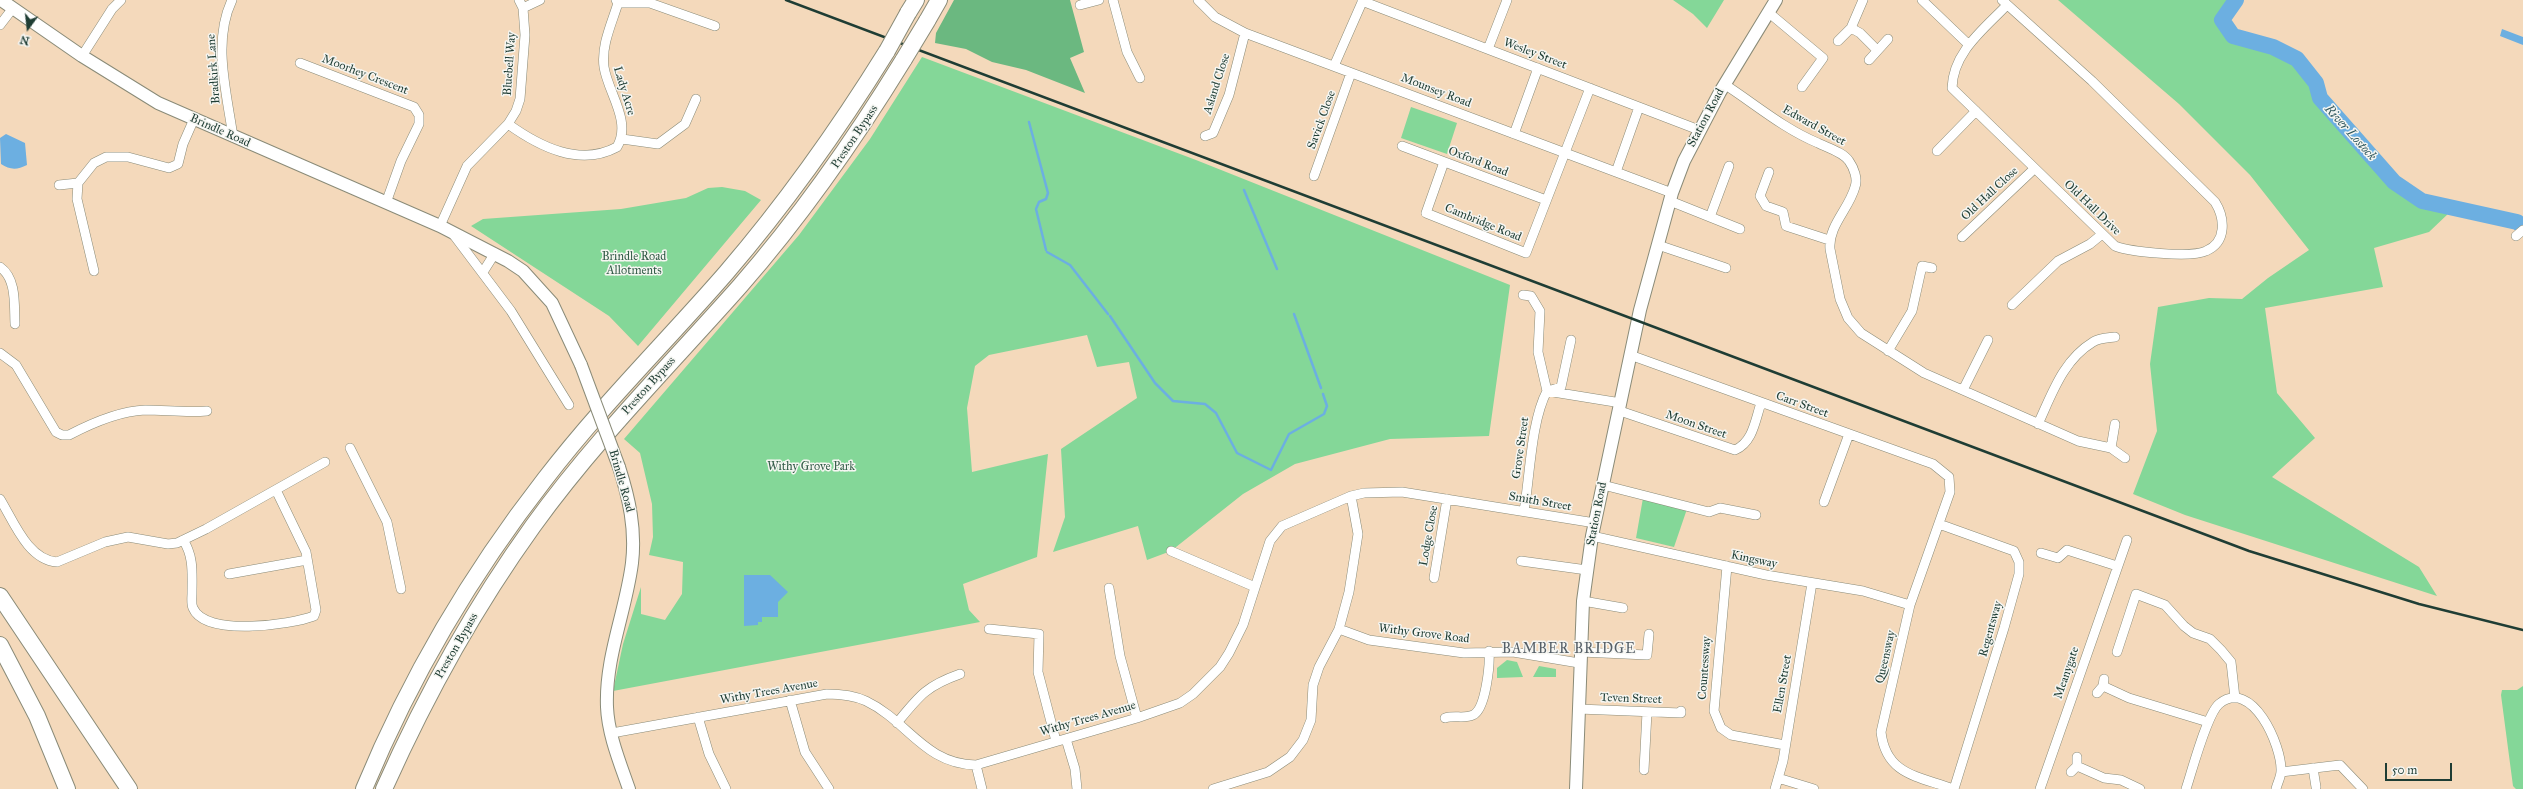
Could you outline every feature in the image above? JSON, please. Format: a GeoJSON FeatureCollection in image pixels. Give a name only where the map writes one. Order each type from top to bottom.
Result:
{"type":"FeatureCollection","features":[{"type":"Feature","properties":{"kind":"highway","name":"Preston Bypass"},"geometry":{"type":"LineString","coordinates":[[384,789],[442,669],[497,579],[534,525],[615,424],[787,230],[852,143],[939,0]]}},
{"type":"Feature","properties":{"kind":"highway","name":"Preston Bypass"},"geometry":{"type":"LineString","coordinates":[[364,789],[417,676],[480,568],[587,427],[724,274],[777,212],[838,128],[887,51],[912,7]]}},
{"type":"Feature","properties":{"kind":"highway"},"geometry":{"type":"LineString","coordinates":[[0,596],[129,789]]}},
{"type":"Feature","properties":{"kind":"highway"},"geometry":{"type":"LineString","coordinates":[[0,645],[37,716],[67,789]]}},
{"type":"Feature","properties":{"kind":"street","name":"Brindle Road"},"geometry":{"type":"LineString","coordinates":[[1,0],[82,56],[158,103],[440,226],[453,234],[495,253],[523,271],[552,303],[582,365],[619,467],[631,511],[633,549],[627,590],[610,660],[607,706],[612,733],[628,789]]}},
{"type":"Feature","properties":{"kind":"street"},"geometry":{"type":"LineString","coordinates":[[82,56],[112,9],[122,0]]}},
{"type":"Feature","properties":{"kind":"street","name":"Bradkirk Lane"},"geometry":{"type":"LineString","coordinates":[[232,0],[227,11],[222,38],[234,137]]}},
{"type":"Feature","properties":{"kind":"street"},"geometry":{"type":"LineString","coordinates":[[521,4],[540,0]]}},
{"type":"Feature","properties":{"kind":"street"},"geometry":{"type":"LineString","coordinates":[[1080,5],[1099,0]]}},
{"type":"Feature","properties":{"kind":"street"},"geometry":{"type":"LineString","coordinates":[[1113,0],[1127,52],[1140,78]]}},
{"type":"Feature","properties":{"kind":"street"},"geometry":{"type":"LineString","coordinates":[[1334,66],[1362,0]]}},
{"type":"Feature","properties":{"kind":"street","name":"Wesley Street"},"geometry":{"type":"LineString","coordinates":[[1362,0],[1699,130]]}},
{"type":"Feature","properties":{"kind":"street"},"geometry":{"type":"LineString","coordinates":[[1488,49],[1507,0]]}},
{"type":"Feature","properties":{"kind":"street","name":"Station Road"},"geometry":{"type":"LineString","coordinates":[[1576,789],[1583,601],[1592,536],[1630,355],[1671,197],[1699,130],[1724,84],[1776,0]]}},
{"type":"Feature","properties":{"kind":"street"},"geometry":{"type":"LineString","coordinates":[[1838,41],[1851,28],[1863,0]]}},
{"type":"Feature","properties":{"kind":"street"},"geometry":{"type":"LineString","coordinates":[[1922,0],[1968,44]]}},
{"type":"Feature","properties":{"kind":"street"},"geometry":{"type":"LineString","coordinates":[[617,2],[650,3],[715,26]]}},
{"type":"Feature","properties":{"kind":"street","name":"Lady Acre"},"geometry":{"type":"LineString","coordinates":[[617,2],[604,52],[606,74],[622,124],[622,139]]}},
{"type":"Feature","properties":{"kind":"street","name":"Mounsey Road"},"geometry":{"type":"LineString","coordinates":[[1203,2],[1215,17],[1245,33],[1616,172],[1710,217],[1740,229]]}},
{"type":"Feature","properties":{"kind":"street","name":"Old Hall Drive"},"geometry":{"type":"LineString","coordinates":[[2005,2],[2149,136],[2215,202],[2222,213],[2221,234],[2215,245],[2205,252],[2194,254],[2125,250],[2115,246],[2101,235],[1952,88],[1956,66],[1968,44],[2005,2]]}},
{"type":"Feature","properties":{"kind":"street","name":"Bluebell Way"},"geometry":{"type":"LineString","coordinates":[[440,226],[466,166],[508,124],[520,99],[525,35],[521,4]]}},
{"type":"Feature","properties":{"kind":"street"},"geometry":{"type":"LineString","coordinates":[[0,25],[12,8]]}},
{"type":"Feature","properties":{"kind":"street"},"geometry":{"type":"LineString","coordinates":[[1768,12],[1823,58],[1802,87]]}},
{"type":"Feature","properties":{"kind":"street"},"geometry":{"type":"LineString","coordinates":[[1851,28],[1860,33],[1877,50]]}},
{"type":"Feature","properties":{"kind":"street","name":"Asland Close"},"geometry":{"type":"LineString","coordinates":[[1205,136],[1213,133],[1229,95],[1245,33]]}},
{"type":"Feature","properties":{"kind":"street"},"geometry":{"type":"LineString","coordinates":[[1868,60],[1888,39]]}},
{"type":"Feature","properties":{"kind":"street","name":"Moorhey Crescent"},"geometry":{"type":"LineString","coordinates":[[300,63],[414,107],[419,115],[419,124],[401,161],[386,203]]}},
{"type":"Feature","properties":{"kind":"street"},"geometry":{"type":"LineString","coordinates":[[1514,134],[1538,68]]}},
{"type":"Feature","properties":{"kind":"street","name":"Savick Close"},"geometry":{"type":"LineString","coordinates":[[1314,176],[1351,72]]}},
{"type":"Feature","properties":{"kind":"street","name":"Edward Street"},"geometry":{"type":"LineString","coordinates":[[1724,84],[1783,124],[1810,140],[1839,153],[1849,160],[1856,178],[1855,187],[1829,240]]}},
{"type":"Feature","properties":{"kind":"street","name":"Cambridge Road"},"geometry":{"type":"LineString","coordinates":[[1444,162],[1426,213],[1526,253],[1590,88]]}},
{"type":"Feature","properties":{"kind":"street"},"geometry":{"type":"LineString","coordinates":[[508,124],[523,134],[556,151],[573,155],[592,156],[609,152],[617,147],[622,139],[658,144],[685,124],[696,98]]}},
{"type":"Feature","properties":{"kind":"street"},"geometry":{"type":"LineString","coordinates":[[1616,172],[1639,107]]}},
{"type":"Feature","properties":{"kind":"street"},"geometry":{"type":"LineString","coordinates":[[1937,151],[1976,111]]}},
{"type":"Feature","properties":{"kind":"street"},"geometry":{"type":"LineString","coordinates":[[94,271],[77,199],[78,183],[94,164],[106,157],[128,157],[170,168],[178,164],[183,144],[194,119]]}},
{"type":"Feature","properties":{"kind":"street","name":"Oxford Road"},"geometry":{"type":"LineString","coordinates":[[1402,146],[1546,200]]}},
{"type":"Feature","properties":{"kind":"street"},"geometry":{"type":"LineString","coordinates":[[1710,217],[1729,166]]}},
{"type":"Feature","properties":{"kind":"street","name":"Old Hall Close"},"geometry":{"type":"LineString","coordinates":[[1962,237],[2034,169]]}},
{"type":"Feature","properties":{"kind":"street"},"geometry":{"type":"LineString","coordinates":[[1769,172],[1760,196],[1766,206],[1783,212],[1786,226],[1829,240],[1834,279],[1848,318],[1861,333],[1924,373],[2078,441],[2111,448],[2125,458]]}},
{"type":"Feature","properties":{"kind":"street"},"geometry":{"type":"LineString","coordinates":[[59,185],[78,183]]}},
{"type":"Feature","properties":{"kind":"street","name":"Brindle Road"},"geometry":{"type":"LineString","coordinates":[[453,234],[511,311],[569,405]]}},
{"type":"Feature","properties":{"kind":"street"},"geometry":{"type":"LineString","coordinates":[[2012,305],[2058,261],[2090,244],[2101,235]]}},
{"type":"Feature","properties":{"kind":"street"},"geometry":{"type":"LineString","coordinates":[[1658,245],[1726,268]]}},
{"type":"Feature","properties":{"kind":"street"},"geometry":{"type":"LineString","coordinates":[[483,272],[495,253]]}},
{"type":"Feature","properties":{"kind":"street"},"geometry":{"type":"LineString","coordinates":[[1888,351],[1912,312],[1922,266],[1932,268]]}},
{"type":"Feature","properties":{"kind":"street"},"geometry":{"type":"LineString","coordinates":[[0,267],[9,275],[12,287],[15,324]]}},
{"type":"Feature","properties":{"kind":"street"},"geometry":{"type":"LineString","coordinates":[[1523,295],[1531,296],[1540,310],[1538,352],[1548,391],[1560,386],[1571,340]]}},
{"type":"Feature","properties":{"kind":"street"},"geometry":{"type":"LineString","coordinates":[[2038,424],[2061,375],[2072,359],[2094,341],[2114,337]]}},
{"type":"Feature","properties":{"kind":"street"},"geometry":{"type":"LineString","coordinates":[[1963,390],[1988,340]]}},
{"type":"Feature","properties":{"kind":"street"},"geometry":{"type":"LineString","coordinates":[[0,353],[16,365],[56,432],[62,435],[69,435],[87,426],[122,414],[145,410],[184,413],[207,411]]}},
{"type":"Feature","properties":{"kind":"street","name":"Carr Street"},"geometry":{"type":"LineString","coordinates":[[1630,355],[1849,434],[1943,470],[1949,477],[1950,492]]}},
{"type":"Feature","properties":{"kind":"street","name":"Moon Street"},"geometry":{"type":"LineString","coordinates":[[1548,391],[1620,407],[1735,450],[1744,446],[1750,436],[1761,403]]}},
{"type":"Feature","properties":{"kind":"street","name":"Grove Street"},"geometry":{"type":"LineString","coordinates":[[1524,511],[1537,419],[1541,402],[1548,391]]}},
{"type":"Feature","properties":{"kind":"street"},"geometry":{"type":"LineString","coordinates":[[2111,448],[2115,424]]}},
{"type":"Feature","properties":{"kind":"street"},"geometry":{"type":"LineString","coordinates":[[1824,502],[1849,434]]}},
{"type":"Feature","properties":{"kind":"street"},"geometry":{"type":"LineString","coordinates":[[350,448],[387,522],[402,588]]}},
{"type":"Feature","properties":{"kind":"street"},"geometry":{"type":"LineString","coordinates":[[0,499],[33,552],[49,561],[66,560],[105,542],[128,537],[168,544],[183,540],[325,462]]}},
{"type":"Feature","properties":{"kind":"street"},"geometry":{"type":"LineString","coordinates":[[1603,485],[1709,512],[1720,508],[1756,515]]}},
{"type":"Feature","properties":{"kind":"street"},"geometry":{"type":"LineString","coordinates":[[183,540],[191,555],[192,608],[205,621],[214,624],[288,624],[314,616],[316,610],[306,552],[276,490]]}},
{"type":"Feature","properties":{"kind":"street","name":"Withy Trees Avenue"},"geometry":{"type":"LineString","coordinates":[[612,733],[827,694],[849,695],[868,702],[933,754],[956,763],[976,765],[1137,718],[1180,703],[1193,694],[1220,667],[1243,625],[1270,541],[1282,526],[1351,496],[1386,491],[1481,504]]}},
{"type":"Feature","properties":{"kind":"street","name":"Queensway"},"geometry":{"type":"LineString","coordinates":[[1950,492],[1910,606],[1881,732],[1883,748],[1898,769],[1954,789]]}},
{"type":"Feature","properties":{"kind":"street"},"geometry":{"type":"LineString","coordinates":[[1213,789],[1268,772],[1290,757],[1303,740],[1311,720],[1313,684],[1319,667],[1339,629],[1349,592],[1358,534],[1351,496]]}},
{"type":"Feature","properties":{"kind":"street","name":"Lodge Close"},"geometry":{"type":"LineString","coordinates":[[1434,578],[1448,499]]}},
{"type":"Feature","properties":{"kind":"street","name":"Smith Street"},"geometry":{"type":"LineString","coordinates":[[1481,504],[1595,523]]}},
{"type":"Feature","properties":{"kind":"street","name":"Regentsway"},"geometry":{"type":"LineString","coordinates":[[1939,524],[2014,551],[2019,562],[2019,574],[2004,628],[1954,789]]}},
{"type":"Feature","properties":{"kind":"street","name":"Kingsway"},"geometry":{"type":"LineString","coordinates":[[1592,536],[1727,566],[1864,591],[1910,606]]}},
{"type":"Feature","properties":{"kind":"street","name":"Meanygate"},"geometry":{"type":"LineString","coordinates":[[2040,789],[2127,540]]}},
{"type":"Feature","properties":{"kind":"street"},"geometry":{"type":"LineString","coordinates":[[2041,554],[2058,558],[2067,550],[2117,566]]}},
{"type":"Feature","properties":{"kind":"street"},"geometry":{"type":"LineString","coordinates":[[1171,551],[1255,587]]}},
{"type":"Feature","properties":{"kind":"street"},"geometry":{"type":"LineString","coordinates":[[229,574],[307,560]]}},
{"type":"Feature","properties":{"kind":"street"},"geometry":{"type":"LineString","coordinates":[[1521,561],[1587,570]]}},
{"type":"Feature","properties":{"kind":"street","name":"Countessway"},"geometry":{"type":"LineString","coordinates":[[1727,566],[1714,712],[1722,728],[1731,734],[1785,745]]}},
{"type":"Feature","properties":{"kind":"street","name":"Ellen Street"},"geometry":{"type":"LineString","coordinates":[[1775,789],[1785,745],[1812,582]]}},
{"type":"Feature","properties":{"kind":"street"},"geometry":{"type":"LineString","coordinates":[[1109,588],[1120,656],[1137,718]]}},
{"type":"Feature","properties":{"kind":"street"},"geometry":{"type":"LineString","coordinates":[[2117,652],[2136,594],[2165,605],[2184,626],[2193,633],[2210,639],[2231,662],[2235,698]]}},
{"type":"Feature","properties":{"kind":"street"},"geometry":{"type":"LineString","coordinates":[[1583,601],[1623,608]]}},
{"type":"Feature","properties":{"kind":"street"},"geometry":{"type":"LineString","coordinates":[[989,629],[1039,634],[1038,672],[1056,742]]}},
{"type":"Feature","properties":{"kind":"street","name":"Withy Grove Road"},"geometry":{"type":"LineString","coordinates":[[1339,629],[1369,640],[1464,653],[1489,651],[1513,652],[1580,658],[1647,655],[1649,634]]}},
{"type":"Feature","properties":{"kind":"street"},"geometry":{"type":"LineString","coordinates":[[1446,718],[1472,716],[1480,708],[1490,661],[1489,651]]}},
{"type":"Feature","properties":{"kind":"street"},"geometry":{"type":"LineString","coordinates":[[896,724],[921,693],[938,682],[960,674]]}},
{"type":"Feature","properties":{"kind":"street"},"geometry":{"type":"LineString","coordinates":[[2101,686],[2128,698],[2208,722]]}},
{"type":"Feature","properties":{"kind":"street"},"geometry":{"type":"LineString","coordinates":[[2186,789],[2208,722],[2219,703],[2235,698],[2247,702],[2267,722],[2277,745],[2281,772],[2276,789]]}},
{"type":"Feature","properties":{"kind":"street"},"geometry":{"type":"LineString","coordinates":[[790,700],[805,752],[830,789]]}},
{"type":"Feature","properties":{"kind":"street","name":"Teven Street"},"geometry":{"type":"LineString","coordinates":[[1578,709],[1680,713],[1681,711]]}},
{"type":"Feature","properties":{"kind":"street"},"geometry":{"type":"LineString","coordinates":[[1644,770],[1648,712]]}},
{"type":"Feature","properties":{"kind":"street"},"geometry":{"type":"LineString","coordinates":[[698,717],[709,754],[726,789]]}},
{"type":"Feature","properties":{"kind":"street"},"geometry":{"type":"LineString","coordinates":[[1066,739],[1075,769],[1077,789]]}},
{"type":"Feature","properties":{"kind":"street"},"geometry":{"type":"LineString","coordinates":[[976,765],[982,789]]}},
{"type":"Feature","properties":{"kind":"street"},"geometry":{"type":"LineString","coordinates":[[2075,765],[2104,778],[2121,780],[2140,789]]}},
{"type":"Feature","properties":{"kind":"street"},"geometry":{"type":"LineString","coordinates":[[2281,772],[2340,765],[2363,789]]}},
{"type":"Feature","properties":{"kind":"street"},"geometry":{"type":"LineString","coordinates":[[2313,768],[2316,787]]}},
{"type":"Feature","properties":{"kind":"street"},"geometry":{"type":"LineString","coordinates":[[1778,778],[1814,789]]}},
{"type":"Feature","properties":{"kind":"green space"},"geometry":{"type":"Polygon","coordinates":[[[954,0],[1070,0],[1084,52],[1070,58],[1085,93],[1026,70],[992,62],[966,49],[935,43],[936,33],[954,0]]]}},
{"type":"Feature","properties":{"kind":"green space"},"geometry":{"type":"Polygon","coordinates":[[[1673,0],[1724,0],[1707,28],[1693,14],[1673,0]]]}},
{"type":"Feature","properties":{"kind":"green space"},"geometry":{"type":"Polygon","coordinates":[[[2058,0],[2234,0],[2222,20],[2233,36],[2273,47],[2297,59],[2316,83],[2320,98],[2394,182],[2422,201],[2450,212],[2429,232],[2374,248],[2383,287],[2265,308],[2277,393],[2315,438],[2272,477],[2419,567],[2437,596],[2185,515],[2133,494],[2157,431],[2150,364],[2158,307],[2209,298],[2242,299],[2268,278],[2309,250],[2250,175],[2179,104],[2058,0]]]}},
{"type":"Feature","properties":{"kind":"green space","name":"Withy Grove Park"},"geometry":{"type":"Polygon","coordinates":[[[922,57],[1196,160],[1510,285],[1489,436],[1390,439],[1295,464],[1243,494],[1171,551],[1147,560],[1138,526],[1053,552],[1065,517],[1061,449],[1137,398],[1129,362],[1097,367],[1087,335],[989,355],[975,366],[967,408],[972,472],[1048,454],[1037,557],[963,584],[969,610],[980,622],[613,691],[623,644],[641,587],[641,614],[665,620],[682,594],[683,562],[649,555],[653,537],[652,504],[640,453],[624,439],[799,235],[870,139],[922,57]]]}},
{"type":"Feature","properties":{"kind":"green space"},"geometry":{"type":"Polygon","coordinates":[[[1411,107],[1457,123],[1447,154],[1401,138],[1411,107]]]}},
{"type":"Feature","properties":{"kind":"green space","name":"Brindle Road Allotments"},"geometry":{"type":"Polygon","coordinates":[[[722,187],[745,191],[761,200],[638,346],[609,316],[471,226],[483,219],[621,209],[686,198],[708,188],[722,187]]]}},
{"type":"Feature","properties":{"kind":"green space"},"geometry":{"type":"Polygon","coordinates":[[[1643,498],[1687,509],[1674,547],[1636,538],[1643,498]]]}},
{"type":"Feature","properties":{"kind":"green space"},"geometry":{"type":"Polygon","coordinates":[[[1507,660],[1517,662],[1523,677],[1497,678],[1497,668],[1507,660]]]}},
{"type":"Feature","properties":{"kind":"green space"},"geometry":{"type":"Polygon","coordinates":[[[1539,666],[1556,669],[1556,677],[1533,677],[1539,666]]]}},
{"type":"Feature","properties":{"kind":"green space"},"geometry":{"type":"Polygon","coordinates":[[[2523,686],[2523,789],[2516,789],[2513,786],[2501,695],[2502,690],[2517,690],[2523,686]]]}},
{"type":"Feature","properties":{"kind":"water"},"geometry":{"type":"Polygon","coordinates":[[[2502,29],[2523,37],[2523,45],[2500,36],[2502,29]]]}},
{"type":"Feature","properties":{"kind":"water"},"geometry":{"type":"Polygon","coordinates":[[[6,134],[25,143],[27,165],[14,169],[1,164],[0,138],[6,134]]]}},
{"type":"Feature","properties":{"kind":"water"},"geometry":{"type":"Polygon","coordinates":[[[744,575],[770,575],[788,592],[778,602],[778,617],[762,617],[762,622],[758,622],[758,625],[744,626],[744,575]]]}},
{"type":"Feature","properties":{"kind":"waterway","name":"River Lostock"},"geometry":{"type":"LineString","coordinates":[[2236,0],[2222,20],[2233,36],[2273,47],[2297,59],[2316,83],[2320,98],[2394,182],[2422,201],[2517,222],[2523,226]]}},
{"type":"Feature","properties":{"kind":"waterway"},"geometry":{"type":"LineString","coordinates":[[1029,122],[1048,193],[1046,199],[1039,202],[1036,209],[1046,250]]}},
{"type":"Feature","properties":{"kind":"waterway"},"geometry":{"type":"LineString","coordinates":[[1244,190],[1277,269]]}},
{"type":"Feature","properties":{"kind":"waterway"},"geometry":{"type":"LineString","coordinates":[[1047,252],[1070,265],[1108,314]]}},
{"type":"Feature","properties":{"kind":"waterway"},"geometry":{"type":"LineString","coordinates":[[1294,314],[1321,388]]}},
{"type":"Feature","properties":{"kind":"waterway"},"geometry":{"type":"LineString","coordinates":[[1110,316],[1155,383],[1173,401],[1205,404],[1216,413],[1237,453],[1271,470],[1289,434],[1324,414],[1327,406],[1323,394]]}},
{"type":"Feature","properties":{"kind":"railway"},"geometry":{"type":"LineString","coordinates":[[786,0],[2249,551],[2419,604],[2523,630]]}},
{"type":"Feature","properties":{"kind":"district","name":"BAMBER BRIDGE"},"geometry":{"type":"Point","coordinates":[1569,650]}}]}
